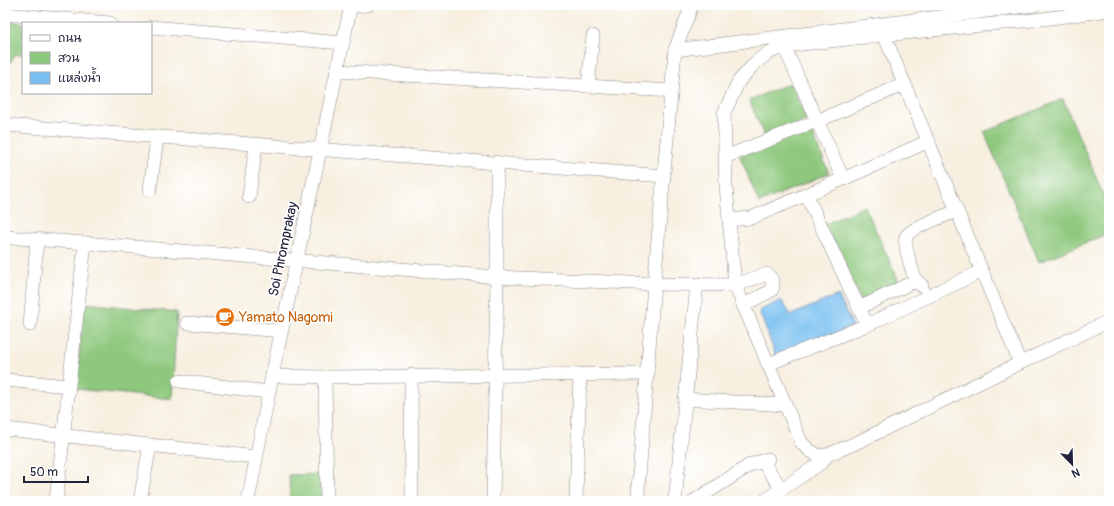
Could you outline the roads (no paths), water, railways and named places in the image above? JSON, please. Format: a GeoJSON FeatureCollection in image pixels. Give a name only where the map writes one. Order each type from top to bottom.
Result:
{"type":"FeatureCollection","features":[{"type":"Feature","properties":{"kind":"street"},"geometry":{"type":"LineString","coordinates":[[351,6],[368,5]]}},
{"type":"Feature","properties":{"kind":"street"},"geometry":{"type":"LineString","coordinates":[[639,501],[638,489],[654,284],[675,50],[692,5]]}},
{"type":"Feature","properties":{"kind":"street"},"geometry":{"type":"LineString","coordinates":[[675,50],[1034,5]]}},
{"type":"Feature","properties":{"kind":"street","name":"Soi Phromprakay"},"geometry":{"type":"LineString","coordinates":[[248,501],[268,392],[351,6]]}},
{"type":"Feature","properties":{"kind":"street"},"geometry":{"type":"LineString","coordinates":[[1109,10],[1043,19],[784,46],[768,52],[755,63],[740,81],[724,113],[726,186],[735,285],[801,442],[809,450],[819,456],[827,455],[856,443],[1109,321]]}},
{"type":"Feature","properties":{"kind":"street"},"geometry":{"type":"LineString","coordinates":[[5,14],[98,22]]}},
{"type":"Feature","properties":{"kind":"street"},"geometry":{"type":"LineString","coordinates":[[152,26],[343,43]]}},
{"type":"Feature","properties":{"kind":"street"},"geometry":{"type":"LineString","coordinates":[[884,35],[1020,363]]}},
{"type":"Feature","properties":{"kind":"street"},"geometry":{"type":"LineString","coordinates":[[588,86],[594,36]]}},
{"type":"Feature","properties":{"kind":"street"},"geometry":{"type":"LineString","coordinates":[[784,46],[843,178]]}},
{"type":"Feature","properties":{"kind":"street"},"geometry":{"type":"LineString","coordinates":[[337,71],[671,91]]}},
{"type":"Feature","properties":{"kind":"street"},"geometry":{"type":"LineString","coordinates":[[725,157],[817,121],[905,84]]}},
{"type":"Feature","properties":{"kind":"street"},"geometry":{"type":"LineString","coordinates":[[5,125],[157,138],[497,162],[664,176]]}},
{"type":"Feature","properties":{"kind":"street"},"geometry":{"type":"LineString","coordinates":[[150,190],[157,138]]}},
{"type":"Feature","properties":{"kind":"street"},"geometry":{"type":"LineString","coordinates":[[729,220],[751,218],[929,141]]}},
{"type":"Feature","properties":{"kind":"street"},"geometry":{"type":"LineString","coordinates":[[249,197],[256,145]]}},
{"type":"Feature","properties":{"kind":"street"},"geometry":{"type":"LineString","coordinates":[[494,501],[497,162]]}},
{"type":"Feature","properties":{"kind":"street"},"geometry":{"type":"LineString","coordinates":[[806,194],[867,325]]}},
{"type":"Feature","properties":{"kind":"street"},"geometry":{"type":"LineString","coordinates":[[916,283],[905,238],[910,231],[957,211]]}},
{"type":"Feature","properties":{"kind":"street"},"geometry":{"type":"LineString","coordinates":[[5,237],[497,277],[654,284],[735,285],[767,274],[772,280],[773,287],[771,291],[744,305]]}},
{"type":"Feature","properties":{"kind":"street"},"geometry":{"type":"LineString","coordinates":[[30,325],[37,240]]}},
{"type":"Feature","properties":{"kind":"street"},"geometry":{"type":"LineString","coordinates":[[56,501],[85,243]]}},
{"type":"Feature","properties":{"kind":"street"},"geometry":{"type":"LineString","coordinates":[[768,364],[867,325],[982,271]]}},
{"type":"Feature","properties":{"kind":"street"},"geometry":{"type":"LineString","coordinates":[[859,308],[913,282],[920,283],[928,296]]}},
{"type":"Feature","properties":{"kind":"street"},"geometry":{"type":"LineString","coordinates":[[675,501],[697,284]]}},
{"type":"Feature","properties":{"kind":"street"},"geometry":{"type":"LineString","coordinates":[[187,322],[281,331]]}},
{"type":"Feature","properties":{"kind":"street"},"geometry":{"type":"LineString","coordinates":[[576,501],[580,374]]}},
{"type":"Feature","properties":{"kind":"street"},"geometry":{"type":"LineString","coordinates":[[272,376],[648,374]]}},
{"type":"Feature","properties":{"kind":"street"},"geometry":{"type":"LineString","coordinates":[[410,375],[412,501]]}},
{"type":"Feature","properties":{"kind":"street"},"geometry":{"type":"LineString","coordinates":[[325,376],[327,501]]}},
{"type":"Feature","properties":{"kind":"street"},"geometry":{"type":"LineString","coordinates":[[5,380],[68,386]]}},
{"type":"Feature","properties":{"kind":"street"},"geometry":{"type":"LineString","coordinates":[[179,381],[268,392]]}},
{"type":"Feature","properties":{"kind":"street"},"geometry":{"type":"LineString","coordinates":[[685,399],[786,405]]}},
{"type":"Feature","properties":{"kind":"street"},"geometry":{"type":"LineString","coordinates":[[5,429],[256,457]]}},
{"type":"Feature","properties":{"kind":"street"},"geometry":{"type":"LineString","coordinates":[[140,501],[150,445]]}},
{"type":"Feature","properties":{"kind":"street"},"geometry":{"type":"LineString","coordinates":[[764,501],[822,462],[827,455]]}},
{"type":"Feature","properties":{"kind":"street"},"geometry":{"type":"LineString","coordinates":[[694,501],[750,465],[765,460],[782,488]]}},
{"type":"Feature","properties":{"kind":"water"},"geometry":{"type":"Polygon","coordinates":[[[838,295],[853,326],[777,359],[759,311],[781,300],[791,315],[838,295]]]}},
{"type":"Feature","properties":{"kind":"place","name":"Yamato Nagomi"},"geometry":{"type":"Point","coordinates":[225,317]}}]}
